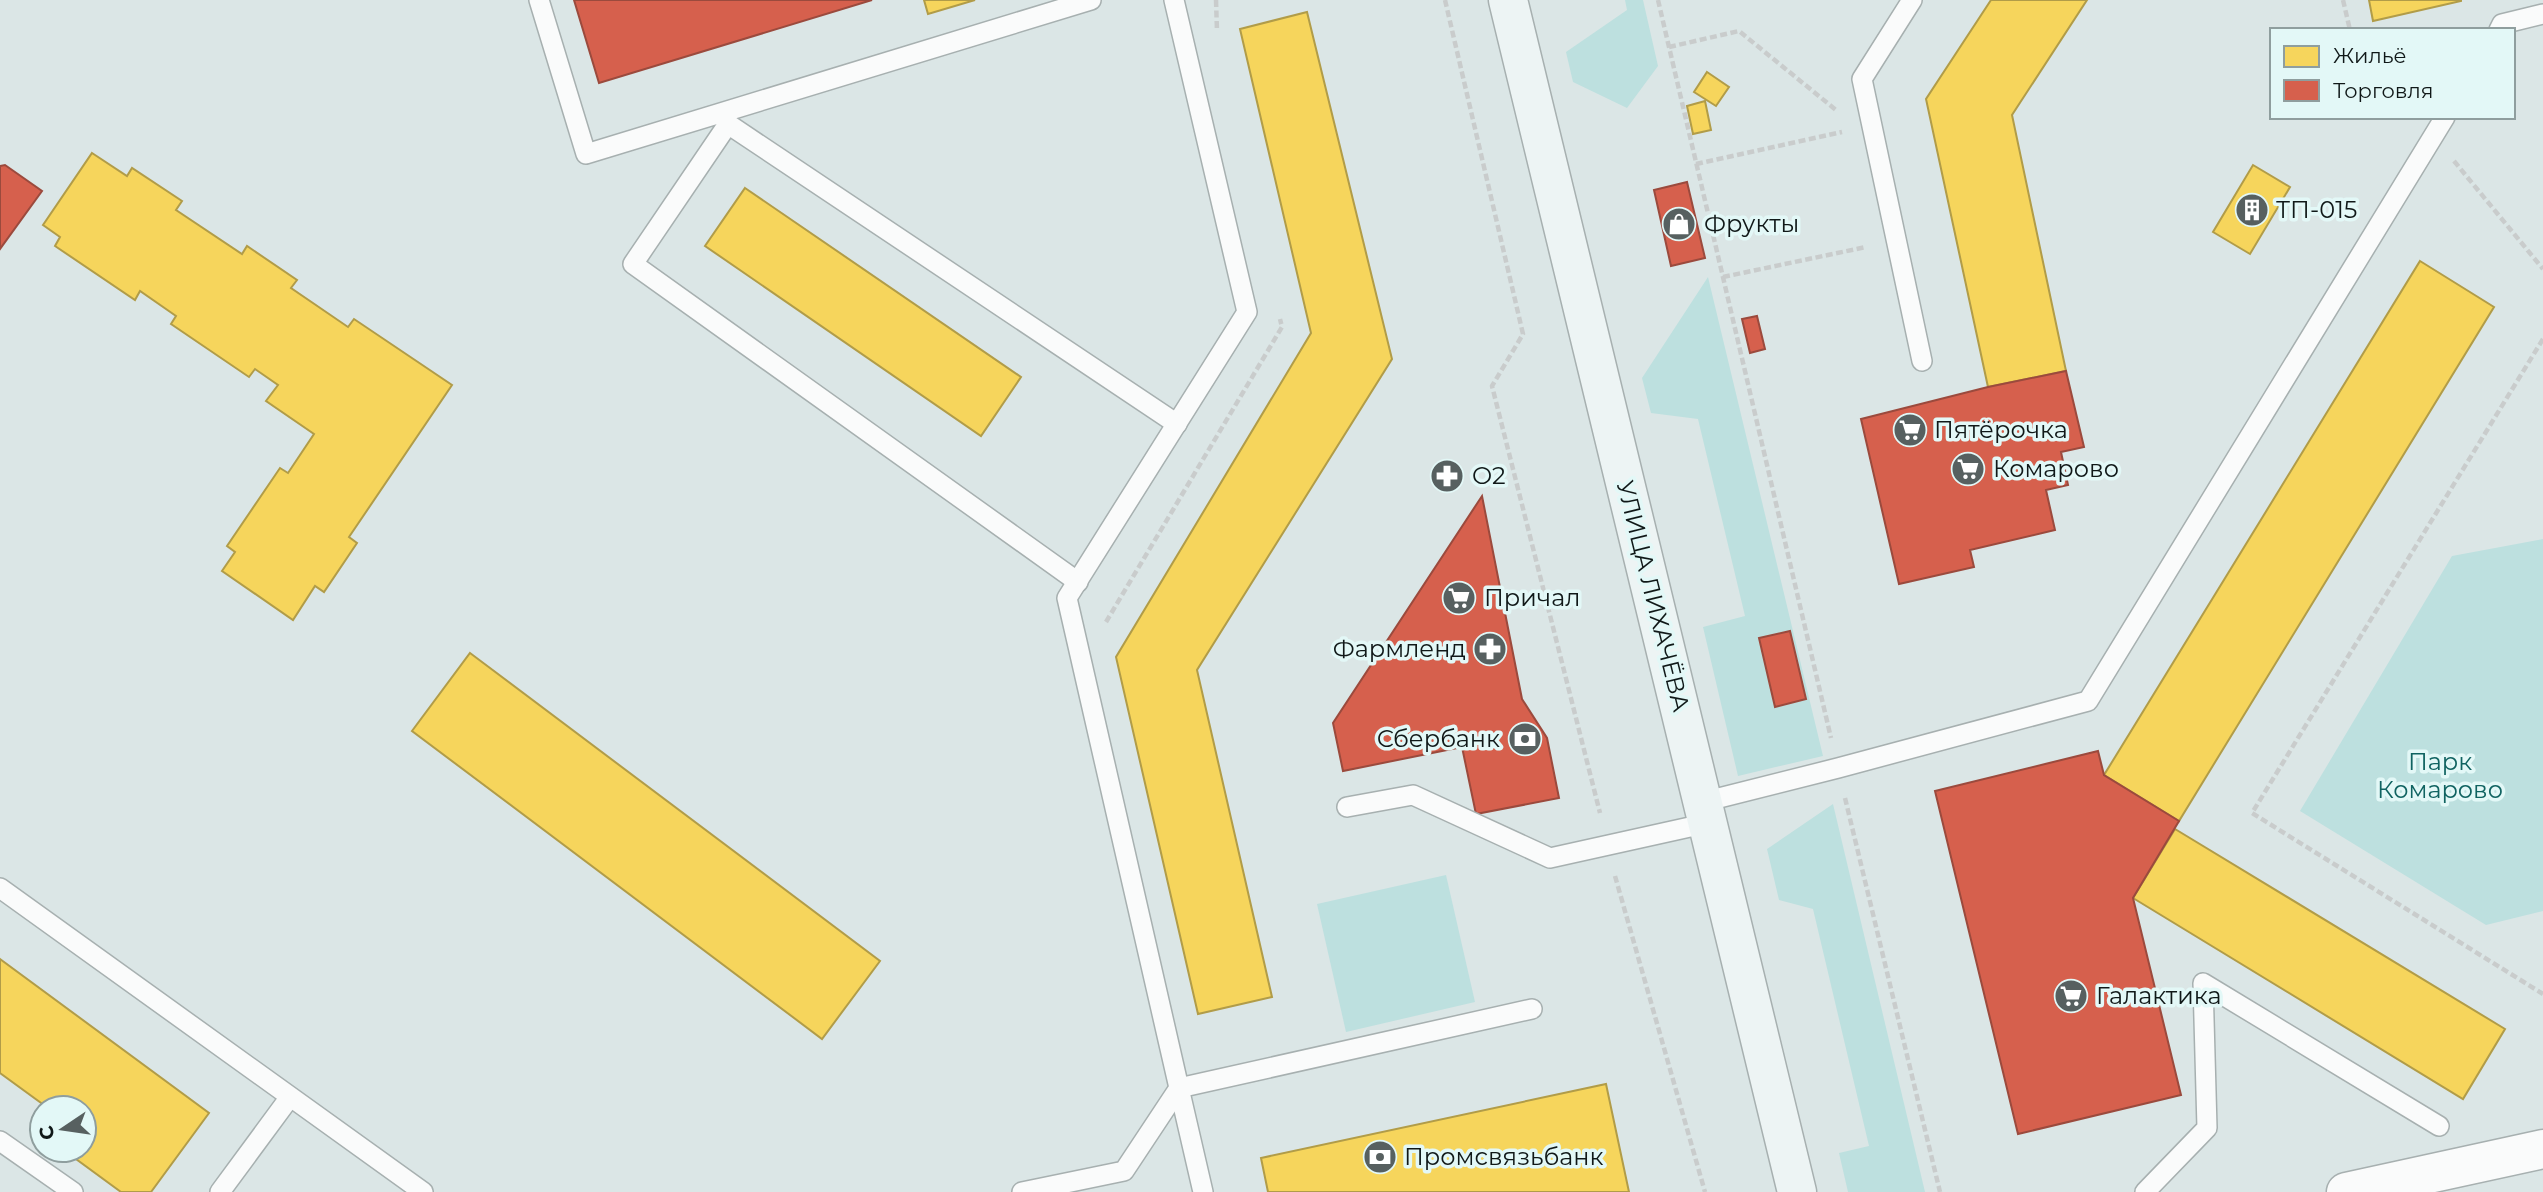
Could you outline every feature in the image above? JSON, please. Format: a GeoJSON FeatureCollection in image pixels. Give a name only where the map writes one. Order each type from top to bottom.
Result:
{"type":"FeatureCollection","features":[{"type":"Feature","properties":{"kind":"street","name":"УЛИЦА ЛИХАЧЁВА"},"geometry":{"type":"LineString","coordinates":[[1508,0],[1797,1192]]}},
{"type":"Feature","properties":{"kind":"street"},"geometry":{"type":"LineString","coordinates":[[2346,1192],[2436,1182],[2543,1149]]}},
{"type":"Feature","properties":{"kind":"lane"},"geometry":{"type":"LineString","coordinates":[[539,0],[586,154],[1091,0]]}},
{"type":"Feature","properties":{"kind":"lane"},"geometry":{"type":"LineString","coordinates":[[1174,0],[1247,312],[1067,598],[1203,1192]]}},
{"type":"Feature","properties":{"kind":"lane"},"geometry":{"type":"LineString","coordinates":[[1912,0],[1862,79],[1865,127],[1896,240],[1922,360]]}},
{"type":"Feature","properties":{"kind":"lane"},"geometry":{"type":"LineString","coordinates":[[2500,28],[2502,24],[2543,14]]}},
{"type":"Feature","properties":{"kind":"lane"},"geometry":{"type":"LineString","coordinates":[[1347,807],[1413,795],[1550,858],[1608,846],[1838,768],[2088,701],[2444,119]]}},
{"type":"Feature","properties":{"kind":"lane"},"geometry":{"type":"LineString","coordinates":[[1078,582],[633,264],[727,124],[1177,424]]}},
{"type":"Feature","properties":{"kind":"lane"},"geometry":{"type":"LineString","coordinates":[[0,888],[423,1192]]}},
{"type":"Feature","properties":{"kind":"lane"},"geometry":{"type":"LineString","coordinates":[[2145,1192],[2207,1128],[2203,983],[2439,1126]]}},
{"type":"Feature","properties":{"kind":"lane"},"geometry":{"type":"LineString","coordinates":[[1022,1192],[1124,1171],[1179,1088],[1532,1009]]}},
{"type":"Feature","properties":{"kind":"lane"},"geometry":{"type":"LineString","coordinates":[[220,1192],[290,1097]]}},
{"type":"Feature","properties":{"kind":"lane"},"geometry":{"type":"LineString","coordinates":[[0,1141],[72,1192]]}},
{"type":"Feature","properties":{"kind":"path"},"geometry":{"type":"LineString","coordinates":[[1216,0],[1217,37]]}},
{"type":"Feature","properties":{"kind":"path"},"geometry":{"type":"LineString","coordinates":[[1445,0],[1522,334],[1492,386],[1608,846],[1704,1192]]}},
{"type":"Feature","properties":{"kind":"path"},"geometry":{"type":"LineString","coordinates":[[1658,0],[1940,1192]]}},
{"type":"Feature","properties":{"kind":"path"},"geometry":{"type":"LineString","coordinates":[[2343,0],[2350,28]]}},
{"type":"Feature","properties":{"kind":"path"},"geometry":{"type":"LineString","coordinates":[[1669,47],[1739,31],[1865,127]]}},
{"type":"Feature","properties":{"kind":"path"},"geometry":{"type":"LineString","coordinates":[[1696,164],[1865,127]]}},
{"type":"Feature","properties":{"kind":"path"},"geometry":{"type":"LineString","coordinates":[[2434,136],[2543,269]]}},
{"type":"Feature","properties":{"kind":"path"},"geometry":{"type":"LineString","coordinates":[[1723,277],[1896,240]]}},
{"type":"Feature","properties":{"kind":"path"},"geometry":{"type":"LineString","coordinates":[[1100,633],[1282,327],[1279,314]]}},
{"type":"Feature","properties":{"kind":"path"},"geometry":{"type":"LineString","coordinates":[[2543,339],[2252,813],[2543,994]]}},
{"type":"Feature","properties":{"kind":"green space"},"geometry":{"type":"Polygon","coordinates":[[[1625,0],[1643,0],[1658,66],[1627,108],[1573,82],[1566,52],[1627,10],[1625,0]]]}},
{"type":"Feature","properties":{"kind":"green space"},"geometry":{"type":"Polygon","coordinates":[[[1708,277],[1823,756],[1738,776],[1703,627],[1745,616],[1698,419],[1651,413],[1642,378],[1708,277]]]}},
{"type":"Feature","properties":{"kind":"green space","name":"Парк Комарово"},"geometry":{"type":"Polygon","coordinates":[[[2543,539],[2543,911],[2486,925],[2300,811],[2452,556],[2543,539]]]}},
{"type":"Feature","properties":{"kind":"green space"},"geometry":{"type":"Polygon","coordinates":[[[1833,804],[1925,1192],[1848,1192],[1839,1153],[1869,1146],[1813,909],[1779,900],[1767,849],[1833,804]]]}},
{"type":"Feature","properties":{"kind":"green space"},"geometry":{"type":"Polygon","coordinates":[[[1446,875],[1475,1002],[1346,1032],[1317,904],[1446,875]]]}},
{"type":"Feature","properties":{"kind":"building: Жильё"},"geometry":{"type":"Polygon","coordinates":[[[924,0],[975,0],[928,14],[924,0]]]}},
{"type":"Feature","properties":{"kind":"building: Жильё"},"geometry":{"type":"Polygon","coordinates":[[[1991,0],[2087,0],[2012,115],[2066,371],[1988,387],[1926,99],[1991,0]]]}},
{"type":"Feature","properties":{"kind":"building: Жильё"},"geometry":{"type":"Polygon","coordinates":[[[2369,0],[2461,0],[2461,1],[2373,21],[2369,0]]]}},
{"type":"Feature","properties":{"kind":"building: Жильё"},"geometry":{"type":"Polygon","coordinates":[[[1307,12],[1392,359],[1197,670],[1272,997],[1198,1014],[1116,657],[1311,333],[1240,29],[1307,12]]]}},
{"type":"Feature","properties":{"kind":"building: Жильё"},"geometry":{"type":"Polygon","coordinates":[[[1707,72],[1729,87],[1716,106],[1694,92],[1707,72]]]}},
{"type":"Feature","properties":{"kind":"building: Жильё"},"geometry":{"type":"Polygon","coordinates":[[[1705,101],[1711,130],[1693,134],[1687,106],[1705,101]]]}},
{"type":"Feature","properties":{"kind":"building: Жильё"},"geometry":{"type":"Polygon","coordinates":[[[92,153],[127,176],[132,168],[182,201],[176,210],[242,254],[247,246],[297,280],[291,288],[348,327],[354,319],[452,385],[349,537],[357,543],[324,592],[315,586],[293,620],[222,571],[235,552],[227,546],[280,468],[288,473],[314,434],[266,401],[278,385],[255,369],[249,377],[171,324],[176,316],[140,291],[135,300],[55,246],[60,237],[43,225],[92,153]]]}},
{"type":"Feature","properties":{"kind":"building: Жильё","name":"ТП-015"},"geometry":{"type":"Polygon","coordinates":[[[2253,165],[2290,187],[2250,254],[2213,232],[2253,165]]]}},
{"type":"Feature","properties":{"kind":"building: Жильё"},"geometry":{"type":"Polygon","coordinates":[[[745,188],[1021,377],[981,436],[705,246],[745,188]]]}},
{"type":"Feature","properties":{"kind":"building: Жильё"},"geometry":{"type":"Polygon","coordinates":[[[2420,261],[2494,307],[2179,821],[2104,775],[2420,261]]]}},
{"type":"Feature","properties":{"kind":"building: Жильё"},"geometry":{"type":"Polygon","coordinates":[[[470,653],[880,961],[822,1039],[412,731],[470,653]]]}},
{"type":"Feature","properties":{"kind":"building: Жильё"},"geometry":{"type":"Polygon","coordinates":[[[2175,829],[2505,1029],[2463,1099],[2133,898],[2175,829]]]}},
{"type":"Feature","properties":{"kind":"building: Жильё"},"geometry":{"type":"Polygon","coordinates":[[[0,959],[209,1113],[151,1192],[121,1192],[83,1164],[98,1164],[98,1094],[29,1094],[0,1073],[0,959]]]}},
{"type":"Feature","properties":{"kind":"building: Жильё"},"geometry":{"type":"Polygon","coordinates":[[[1606,1084],[1629,1192],[1268,1192],[1261,1158],[1606,1084]]]}},
{"type":"Feature","properties":{"kind":"building: Торговля"},"geometry":{"type":"Polygon","coordinates":[[[574,0],[872,0],[599,83],[574,0]]]}},
{"type":"Feature","properties":{"kind":"building: Торговля"},"geometry":{"type":"Polygon","coordinates":[[[5,165],[42,191],[0,249],[0,166],[5,165]]]}},
{"type":"Feature","properties":{"kind":"building: Торговля","name":"Фрукты"},"geometry":{"type":"Polygon","coordinates":[[[1687,182],[1705,258],[1671,266],[1654,190],[1687,182]]]}},
{"type":"Feature","properties":{"kind":"building: Торговля"},"geometry":{"type":"Polygon","coordinates":[[[1757,316],[1765,349],[1750,353],[1742,319],[1757,316]]]}},
{"type":"Feature","properties":{"kind":"building: Торговля","name":"Комарово"},"geometry":{"type":"Polygon","coordinates":[[[2066,371],[2084,447],[2061,452],[2068,485],[2046,490],[2055,530],[1970,550],[1974,567],[1899,584],[1861,419],[1988,387],[2066,371]]]}},
{"type":"Feature","properties":{"kind":"building: Торговля","name":"Причал"},"geometry":{"type":"Polygon","coordinates":[[[1482,496],[1522,699],[1547,738],[1559,798],[1476,814],[1462,747],[1343,771],[1333,723],[1482,496]]]}},
{"type":"Feature","properties":{"kind":"building: Торговля"},"geometry":{"type":"Polygon","coordinates":[[[1790,631],[1806,699],[1775,707],[1759,638],[1790,631]]]}},
{"type":"Feature","properties":{"kind":"building: Торговля","name":"Галактика"},"geometry":{"type":"Polygon","coordinates":[[[2098,751],[2104,775],[2179,821],[2133,898],[2181,1095],[2018,1134],[1935,791],[2098,751]]]}},
{"type":"Feature","properties":{"kind":"place","name":"ТП-015"},"geometry":{"type":"Point","coordinates":[2252,210]}},
{"type":"Feature","properties":{"kind":"place","name":"Фрукты"},"geometry":{"type":"Point","coordinates":[1679,224]}},
{"type":"Feature","properties":{"kind":"place","name":"Пятёрочка"},"geometry":{"type":"Point","coordinates":[1910,430]}},
{"type":"Feature","properties":{"kind":"place","name":"Комарово"},"geometry":{"type":"Point","coordinates":[1968,469]}},
{"type":"Feature","properties":{"kind":"place","name":"O2"},"geometry":{"type":"Point","coordinates":[1447,476]}},
{"type":"Feature","properties":{"kind":"place","name":"Причал"},"geometry":{"type":"Point","coordinates":[1459,598]}},
{"type":"Feature","properties":{"kind":"place","name":"Фармленд"},"geometry":{"type":"Point","coordinates":[1490,649]}},
{"type":"Feature","properties":{"kind":"place","name":"Сбербанк"},"geometry":{"type":"Point","coordinates":[1525,739]}},
{"type":"Feature","properties":{"kind":"place","name":"Галактика"},"geometry":{"type":"Point","coordinates":[2071,996]}},
{"type":"Feature","properties":{"kind":"place","name":"Промсвязьбанк"},"geometry":{"type":"Point","coordinates":[1380,1157]}}]}
